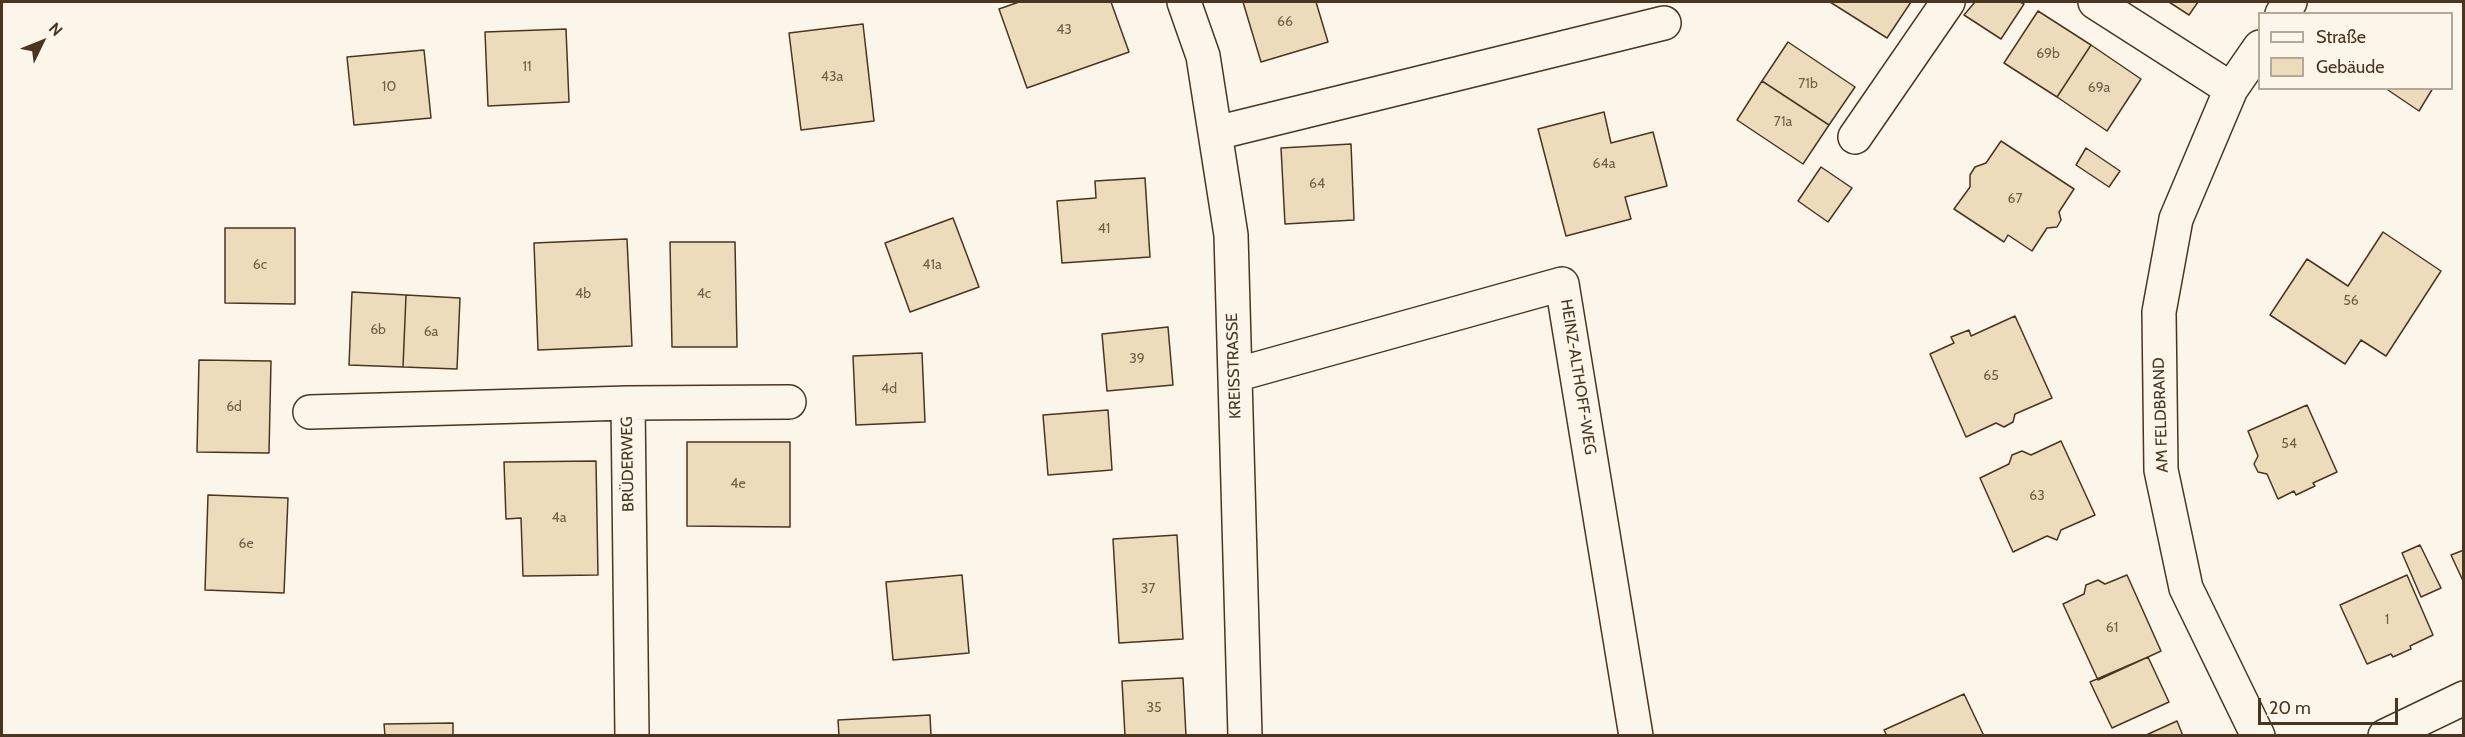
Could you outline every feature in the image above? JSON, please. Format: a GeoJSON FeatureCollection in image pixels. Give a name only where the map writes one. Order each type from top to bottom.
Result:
{"type":"FeatureCollection","features":[{"type":"Feature","properties":{"kind":"street","name":"KREISSTRASSE"},"geometry":{"type":"LineString","coordinates":[[1184,2],[1203,56],[1231,235],[1245,735]]}},
{"type":"Feature","properties":{"kind":"street"},"geometry":{"type":"LineString","coordinates":[[1855,137],[1948,2]]}},
{"type":"Feature","properties":{"kind":"street"},"geometry":{"type":"LineString","coordinates":[[2095,2],[2231,89]]}},
{"type":"Feature","properties":{"kind":"street"},"geometry":{"type":"LineString","coordinates":[[1216,133],[1664,23]]}},
{"type":"Feature","properties":{"kind":"street","name":"AM FELDBRAND"},"geometry":{"type":"LineString","coordinates":[[2258,48],[2231,89],[2175,219],[2159,312],[2161,470],[2186,588],[2258,735]]}},
{"type":"Feature","properties":{"kind":"street","name":"HEINZ-ALTHOFF-WEG"},"geometry":{"type":"LineString","coordinates":[[1235,375],[1562,284],[1636,735]]}},
{"type":"Feature","properties":{"kind":"street"},"geometry":{"type":"LineString","coordinates":[[628,403],[789,402]]}},
{"type":"Feature","properties":{"kind":"street","name":"BRÜDERWEG"},"geometry":{"type":"LineString","coordinates":[[310,412],[628,403],[632,735]]}},
{"type":"Feature","properties":{"kind":"street"},"geometry":{"type":"LineString","coordinates":[[2385,735],[2463,698]]}},
{"type":"Feature","properties":{"kind":"building"},"geometry":{"type":"Polygon","coordinates":[[[1019,2],[1111,2],[1129,52],[1027,88],[999,9],[1019,2]]]}},
{"type":"Feature","properties":{"kind":"building"},"geometry":{"type":"Polygon","coordinates":[[[1243,2],[1316,2],[1328,42],[1261,62],[1243,2]]]}},
{"type":"Feature","properties":{"kind":"building"},"geometry":{"type":"Polygon","coordinates":[[[1830,2],[1911,2],[1887,38],[1830,2]]]}},
{"type":"Feature","properties":{"kind":"building"},"geometry":{"type":"Polygon","coordinates":[[[1975,2],[2020,2],[2024,4],[2001,39],[1964,15],[1975,2]]]}},
{"type":"Feature","properties":{"kind":"building"},"geometry":{"type":"Polygon","coordinates":[[[2169,2],[2198,2],[2189,15],[2169,2]]]}},
{"type":"Feature","properties":{"kind":"building"},"geometry":{"type":"Polygon","coordinates":[[[2038,11],[2091,45],[2057,97],[2004,63],[2038,11]]]}},
{"type":"Feature","properties":{"kind":"building"},"geometry":{"type":"Polygon","coordinates":[[[863,24],[874,121],[801,130],[789,33],[863,24]]]}},
{"type":"Feature","properties":{"kind":"building"},"geometry":{"type":"Polygon","coordinates":[[[566,29],[569,102],[488,106],[485,32],[566,29]]]}},
{"type":"Feature","properties":{"kind":"building"},"geometry":{"type":"Polygon","coordinates":[[[1788,42],[1855,87],[1829,125],[1762,81],[1788,42]]]}},
{"type":"Feature","properties":{"kind":"building"},"geometry":{"type":"Polygon","coordinates":[[[2091,45],[2141,79],[2107,131],[2057,97],[2091,45]]]}},
{"type":"Feature","properties":{"kind":"building"},"geometry":{"type":"Polygon","coordinates":[[[424,50],[431,118],[354,125],[347,57],[424,50]]]}},
{"type":"Feature","properties":{"kind":"building"},"geometry":{"type":"Polygon","coordinates":[[[1762,81],[1829,125],[1803,164],[1737,120],[1762,81]]]}},
{"type":"Feature","properties":{"kind":"building"},"geometry":{"type":"Polygon","coordinates":[[[2388,90],[2432,90],[2419,111],[2388,90]]]}},
{"type":"Feature","properties":{"kind":"building"},"geometry":{"type":"Polygon","coordinates":[[[1604,112],[1611,143],[1653,132],[1667,186],[1625,197],[1631,219],[1566,236],[1538,129],[1604,112]]]}},
{"type":"Feature","properties":{"kind":"building"},"geometry":{"type":"Polygon","coordinates":[[[2001,141],[2074,189],[2059,212],[2061,220],[2057,227],[2047,228],[2032,251],[2008,235],[2004,242],[1954,209],[1970,187],[1970,175],[1975,167],[1986,163],[2001,141]]]}},
{"type":"Feature","properties":{"kind":"building"},"geometry":{"type":"Polygon","coordinates":[[[1351,144],[1354,220],[1285,224],[1281,148],[1351,144]]]}},
{"type":"Feature","properties":{"kind":"building"},"geometry":{"type":"Polygon","coordinates":[[[2086,148],[2120,171],[2109,187],[2076,165],[2086,148]]]}},
{"type":"Feature","properties":{"kind":"building"},"geometry":{"type":"Polygon","coordinates":[[[1821,167],[1852,188],[1828,222],[1798,201],[1821,167]]]}},
{"type":"Feature","properties":{"kind":"building"},"geometry":{"type":"Polygon","coordinates":[[[1145,178],[1150,257],[1062,263],[1057,201],[1096,198],[1095,181],[1145,178]]]}},
{"type":"Feature","properties":{"kind":"building"},"geometry":{"type":"Polygon","coordinates":[[[953,218],[979,287],[910,312],[885,243],[953,218]]]}},
{"type":"Feature","properties":{"kind":"building"},"geometry":{"type":"Polygon","coordinates":[[[225,228],[295,228],[295,304],[225,303],[225,228]]]}},
{"type":"Feature","properties":{"kind":"building"},"geometry":{"type":"Polygon","coordinates":[[[2383,232],[2441,271],[2386,356],[2361,340],[2345,364],[2270,315],[2307,259],[2348,286],[2383,232]]]}},
{"type":"Feature","properties":{"kind":"building"},"geometry":{"type":"Polygon","coordinates":[[[627,239],[632,346],[538,350],[534,243],[627,239]]]}},
{"type":"Feature","properties":{"kind":"building"},"geometry":{"type":"Polygon","coordinates":[[[670,242],[735,242],[737,347],[672,347],[670,242]]]}},
{"type":"Feature","properties":{"kind":"building"},"geometry":{"type":"Polygon","coordinates":[[[352,292],[406,295],[403,367],[349,365],[352,292]]]}},
{"type":"Feature","properties":{"kind":"building"},"geometry":{"type":"Polygon","coordinates":[[[406,295],[460,298],[457,369],[403,367],[406,295]]]}},
{"type":"Feature","properties":{"kind":"building"},"geometry":{"type":"Polygon","coordinates":[[[2015,316],[2052,398],[2015,414],[2013,422],[2004,427],[1996,423],[1966,437],[1930,354],[1954,343],[1951,337],[1969,330],[1971,336],[2015,316]]]}},
{"type":"Feature","properties":{"kind":"building"},"geometry":{"type":"Polygon","coordinates":[[[1168,327],[1173,385],[1107,391],[1102,334],[1168,327]]]}},
{"type":"Feature","properties":{"kind":"building"},"geometry":{"type":"Polygon","coordinates":[[[922,353],[925,422],[856,425],[853,356],[922,353]]]}},
{"type":"Feature","properties":{"kind":"building"},"geometry":{"type":"Polygon","coordinates":[[[199,360],[271,361],[269,453],[197,452],[199,360]]]}},
{"type":"Feature","properties":{"kind":"building"},"geometry":{"type":"Polygon","coordinates":[[[2307,405],[2337,472],[2313,483],[2315,486],[2296,495],[2294,491],[2278,499],[2267,474],[2258,472],[2254,464],[2258,456],[2248,431],[2307,405]]]}},
{"type":"Feature","properties":{"kind":"building"},"geometry":{"type":"Polygon","coordinates":[[[1108,410],[1112,470],[1048,475],[1043,415],[1108,410]]]}},
{"type":"Feature","properties":{"kind":"building"},"geometry":{"type":"Polygon","coordinates":[[[2061,441],[2095,515],[2061,530],[2057,540],[2047,536],[2013,552],[1980,478],[2009,464],[2012,455],[2022,451],[2031,455],[2061,441]]]}},
{"type":"Feature","properties":{"kind":"building"},"geometry":{"type":"Polygon","coordinates":[[[687,442],[790,442],[790,527],[687,526],[687,442]]]}},
{"type":"Feature","properties":{"kind":"building"},"geometry":{"type":"Polygon","coordinates":[[[596,461],[598,575],[523,576],[521,518],[506,519],[504,462],[596,461]]]}},
{"type":"Feature","properties":{"kind":"building"},"geometry":{"type":"Polygon","coordinates":[[[208,495],[288,498],[284,593],[205,590],[208,495]]]}},
{"type":"Feature","properties":{"kind":"building"},"geometry":{"type":"Polygon","coordinates":[[[1177,535],[1183,639],[1119,643],[1113,539],[1177,535]]]}},
{"type":"Feature","properties":{"kind":"building"},"geometry":{"type":"Polygon","coordinates":[[[2420,545],[2441,588],[2421,597],[2402,553],[2420,545]]]}},
{"type":"Feature","properties":{"kind":"building"},"geometry":{"type":"Polygon","coordinates":[[[2464,550],[2464,583],[2451,555],[2464,550]]]}},
{"type":"Feature","properties":{"kind":"building"},"geometry":{"type":"Polygon","coordinates":[[[962,575],[969,653],[893,660],[886,582],[962,575]]]}},
{"type":"Feature","properties":{"kind":"building"},"geometry":{"type":"Polygon","coordinates":[[[2127,575],[2161,651],[2098,680],[2063,604],[2084,594],[2086,585],[2098,580],[2105,584],[2127,575]]]}},
{"type":"Feature","properties":{"kind":"building"},"geometry":{"type":"Polygon","coordinates":[[[2407,575],[2433,635],[2393,657],[2391,654],[2367,664],[2340,605],[2407,575]]]}},
{"type":"Feature","properties":{"kind":"building"},"geometry":{"type":"Polygon","coordinates":[[[2148,657],[2169,702],[2112,728],[2090,682],[2148,657]]]}},
{"type":"Feature","properties":{"kind":"building"},"geometry":{"type":"Polygon","coordinates":[[[1183,678],[1186,736],[1125,736],[1122,681],[1183,678]]]}},
{"type":"Feature","properties":{"kind":"building"},"geometry":{"type":"Polygon","coordinates":[[[1964,694],[1984,736],[1887,736],[1884,730],[1964,694]]]}},
{"type":"Feature","properties":{"kind":"building"},"geometry":{"type":"Polygon","coordinates":[[[930,715],[931,736],[839,736],[838,720],[930,715]]]}},
{"type":"Feature","properties":{"kind":"building"},"geometry":{"type":"Polygon","coordinates":[[[2177,721],[2183,736],[2144,736],[2177,721]]]}},
{"type":"Feature","properties":{"kind":"building"},"geometry":{"type":"Polygon","coordinates":[[[453,723],[453,736],[385,736],[384,724],[453,723]]]}}]}
